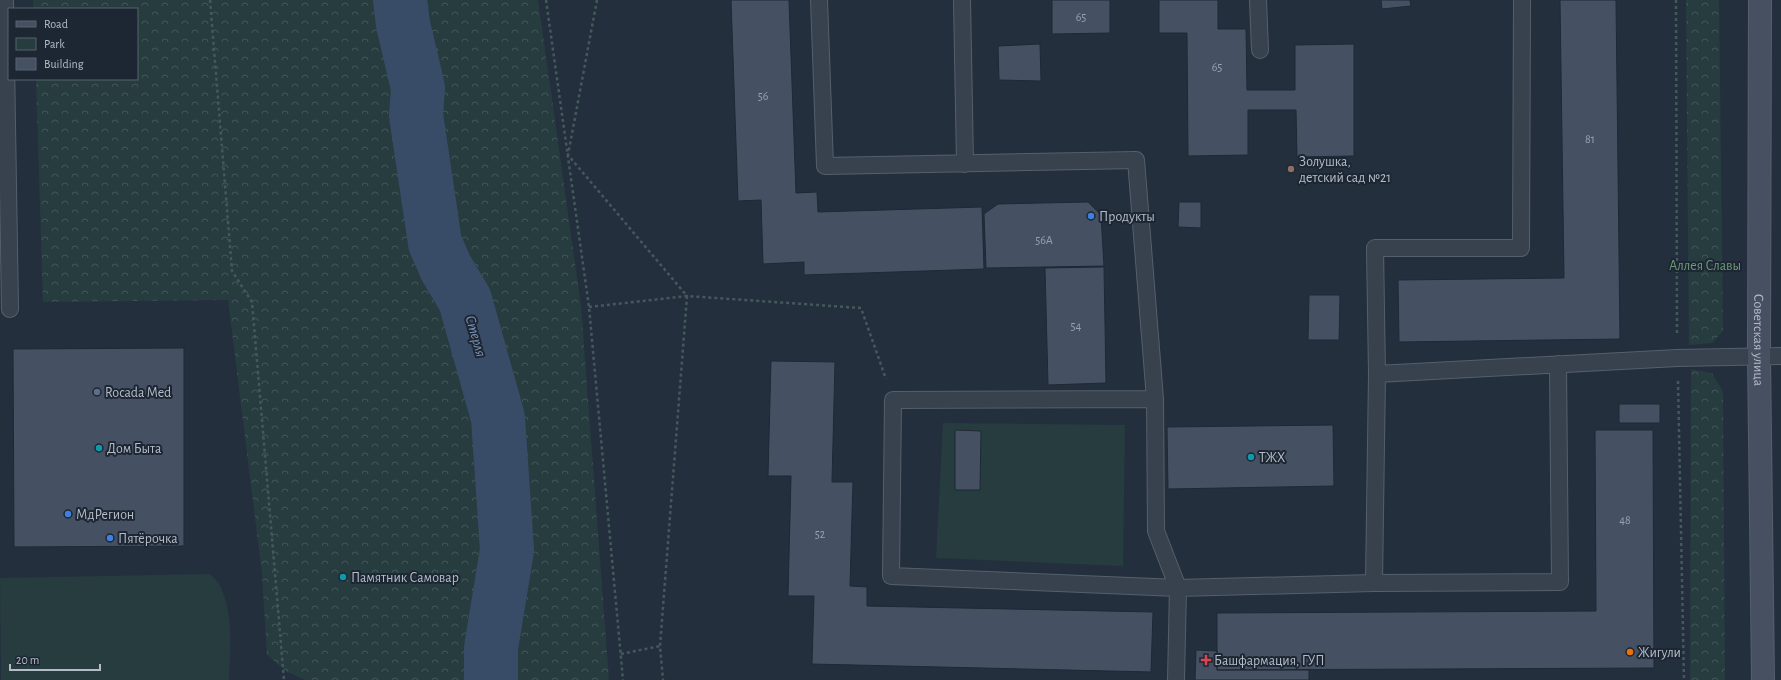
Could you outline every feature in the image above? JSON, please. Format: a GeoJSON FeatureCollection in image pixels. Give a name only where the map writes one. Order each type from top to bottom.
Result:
{"type":"FeatureCollection","features":[{"type":"Feature","properties":{"kind":"street","name":"Советская улица"},"geometry":{"type":"LineString","coordinates":[[1760,0],[1759,356],[1763,680]]}},
{"type":"Feature","properties":{"kind":"lane"},"geometry":{"type":"LineString","coordinates":[[5,0],[10,309]]}},
{"type":"Feature","properties":{"kind":"lane"},"geometry":{"type":"LineString","coordinates":[[819,0],[825,166],[1136,160],[1155,399],[1156,531],[1178,588],[1176,680]]}},
{"type":"Feature","properties":{"kind":"lane"},"geometry":{"type":"LineString","coordinates":[[962,0],[965,164]]}},
{"type":"Feature","properties":{"kind":"lane"},"geometry":{"type":"LineString","coordinates":[[1258,0],[1260,50]]}},
{"type":"Feature","properties":{"kind":"lane"},"geometry":{"type":"LineString","coordinates":[[1374,583],[1377,374],[1374,248],[1521,248],[1522,0]]}},
{"type":"Feature","properties":{"kind":"lane"},"geometry":{"type":"LineString","coordinates":[[1377,374],[1677,358],[1781,356]]}},
{"type":"Feature","properties":{"kind":"lane"},"geometry":{"type":"LineString","coordinates":[[1155,399],[894,400],[891,576],[1178,588],[1374,583],[1560,582],[1558,364]]}},
{"type":"Feature","properties":{"kind":"path"},"geometry":{"type":"LineString","coordinates":[[210,0],[232,271],[252,302],[284,680]]}},
{"type":"Feature","properties":{"kind":"path"},"geometry":{"type":"LineString","coordinates":[[546,0],[589,307],[623,680]]}},
{"type":"Feature","properties":{"kind":"path"},"geometry":{"type":"LineString","coordinates":[[568,155],[597,0]]}},
{"type":"Feature","properties":{"kind":"path"},"geometry":{"type":"LineString","coordinates":[[568,155],[687,296],[660,646],[663,680]]}},
{"type":"Feature","properties":{"kind":"path"},"geometry":{"type":"LineString","coordinates":[[589,307],[687,296],[861,308],[894,400]]}},
{"type":"Feature","properties":{"kind":"path"},"geometry":{"type":"LineString","coordinates":[[621,654],[660,646]]}},
{"type":"Feature","properties":{"kind":"green space"},"geometry":{"type":"Polygon","coordinates":[[[33,0],[384,0],[420,246],[457,305],[493,420],[499,549],[485,645],[484,680],[305,680],[286,671],[267,655],[262,574],[228,300],[43,302],[36,80],[138,80],[138,8],[33,8],[33,0]]]}},
{"type":"Feature","properties":{"kind":"green space"},"geometry":{"type":"Polygon","coordinates":[[[417,0],[538,0],[581,306],[609,680],[510,680],[518,552],[512,417],[480,297],[448,241],[433,115],[434,91],[420,23],[417,0]]]}},
{"type":"Feature","properties":{"kind":"green space","name":"Аллея Славы"},"geometry":{"type":"Polygon","coordinates":[[[1686,0],[1719,0],[1723,331],[1712,343],[1689,345],[1686,0]]]}},
{"type":"Feature","properties":{"kind":"green space"},"geometry":{"type":"Polygon","coordinates":[[[1691,369],[1712,373],[1723,392],[1725,680],[1690,680],[1691,369]]]}},
{"type":"Feature","properties":{"kind":"green space"},"geometry":{"type":"Polygon","coordinates":[[[943,423],[1125,425],[1123,566],[936,558],[943,423]]]}},
{"type":"Feature","properties":{"kind":"green space"},"geometry":{"type":"Polygon","coordinates":[[[210,574],[220,586],[228,610],[230,622],[229,680],[1,680],[0,578],[210,574]]]}},
{"type":"Feature","properties":{"kind":"building"},"geometry":{"type":"Polygon","coordinates":[[[731,0],[789,0],[796,193],[817,192],[818,212],[982,207],[984,269],[804,275],[804,262],[763,264],[761,200],[738,201],[731,0]]]}},
{"type":"Feature","properties":{"kind":"building"},"geometry":{"type":"Polygon","coordinates":[[[1052,0],[1110,0],[1110,33],[1052,34],[1052,0]]]}},
{"type":"Feature","properties":{"kind":"building"},"geometry":{"type":"Polygon","coordinates":[[[1159,0],[1218,0],[1218,29],[1246,29],[1247,90],[1295,90],[1295,45],[1354,44],[1354,156],[1297,157],[1296,110],[1248,110],[1248,155],[1188,156],[1187,33],[1159,33],[1159,0]]]}},
{"type":"Feature","properties":{"kind":"building"},"geometry":{"type":"Polygon","coordinates":[[[1381,0],[1410,0],[1411,6],[1382,9],[1381,0]]]}},
{"type":"Feature","properties":{"kind":"building"},"geometry":{"type":"Polygon","coordinates":[[[1560,0],[1616,0],[1620,339],[1399,342],[1398,280],[1564,278],[1560,0]]]}},
{"type":"Feature","properties":{"kind":"building"},"geometry":{"type":"Polygon","coordinates":[[[1040,44],[1041,81],[999,80],[998,46],[1040,44]]]}},
{"type":"Feature","properties":{"kind":"building"},"geometry":{"type":"Polygon","coordinates":[[[1088,202],[1101,215],[1104,266],[986,268],[984,214],[998,204],[1088,202]]]}},
{"type":"Feature","properties":{"kind":"building"},"geometry":{"type":"Polygon","coordinates":[[[1179,202],[1201,202],[1201,228],[1178,227],[1179,202]]]}},
{"type":"Feature","properties":{"kind":"building"},"geometry":{"type":"Polygon","coordinates":[[[1104,267],[1106,383],[1048,385],[1045,268],[1104,267]]]}},
{"type":"Feature","properties":{"kind":"building"},"geometry":{"type":"Polygon","coordinates":[[[1309,295],[1340,295],[1339,340],[1308,340],[1309,295]]]}},
{"type":"Feature","properties":{"kind":"building","name":"Дом Быта"},"geometry":{"type":"Polygon","coordinates":[[[184,348],[184,546],[14,547],[13,349],[184,348]]]}},
{"type":"Feature","properties":{"kind":"building"},"geometry":{"type":"Polygon","coordinates":[[[771,361],[835,362],[832,482],[853,482],[850,586],[867,587],[867,606],[1153,612],[1151,672],[812,664],[814,596],[788,596],[791,476],[768,476],[771,361]]]}},
{"type":"Feature","properties":{"kind":"building"},"geometry":{"type":"Polygon","coordinates":[[[1619,404],[1660,404],[1660,423],[1619,423],[1619,404]]]}},
{"type":"Feature","properties":{"kind":"building","name":"ТЖХ"},"geometry":{"type":"Polygon","coordinates":[[[1333,425],[1334,486],[1168,489],[1167,427],[1333,425]]]}},
{"type":"Feature","properties":{"kind":"building"},"geometry":{"type":"Polygon","coordinates":[[[955,430],[981,431],[980,490],[955,490],[955,430]]]}},
{"type":"Feature","properties":{"kind":"building"},"geometry":{"type":"Polygon","coordinates":[[[1595,430],[1653,430],[1654,668],[1217,670],[1217,613],[1596,611],[1595,430]]]}},
{"type":"Feature","properties":{"kind":"building","name":"Башфармация, ГУП"},"geometry":{"type":"Polygon","coordinates":[[[1196,650],[1217,651],[1217,670],[1309,670],[1309,680],[1195,680],[1196,650]]]}},
{"type":"Feature","properties":{"kind":"waterway","name":"Стерля"},"geometry":{"type":"LineString","coordinates":[[400,0],[403,24],[418,88],[416,115],[435,243],[446,268],[465,300],[498,418],[507,550],[491,648],[491,680]]}},
{"type":"Feature","properties":{"kind":"place","name":"Золушка, детский сад №21"},"geometry":{"type":"Point","coordinates":[1291,169]}},
{"type":"Feature","properties":{"kind":"place","name":"Продукты"},"geometry":{"type":"Point","coordinates":[1091,216]}},
{"type":"Feature","properties":{"kind":"place","name":"Rocada Med"},"geometry":{"type":"Point","coordinates":[97,392]}},
{"type":"Feature","properties":{"kind":"place","name":"Дом Быта"},"geometry":{"type":"Point","coordinates":[99,448]}},
{"type":"Feature","properties":{"kind":"place","name":"ТЖХ"},"geometry":{"type":"Point","coordinates":[1251,457]}},
{"type":"Feature","properties":{"kind":"place","name":"МдРегион"},"geometry":{"type":"Point","coordinates":[68,514]}},
{"type":"Feature","properties":{"kind":"place","name":"Пятёрочка"},"geometry":{"type":"Point","coordinates":[110,538]}},
{"type":"Feature","properties":{"kind":"place","name":"Памятник Самовар"},"geometry":{"type":"Point","coordinates":[343,577]}},
{"type":"Feature","properties":{"kind":"place","name":"Жигули"},"geometry":{"type":"Point","coordinates":[1630,652]}},
{"type":"Feature","properties":{"kind":"place","name":"Башфармация, ГУП"},"geometry":{"type":"Point","coordinates":[1206,660]}}]}
